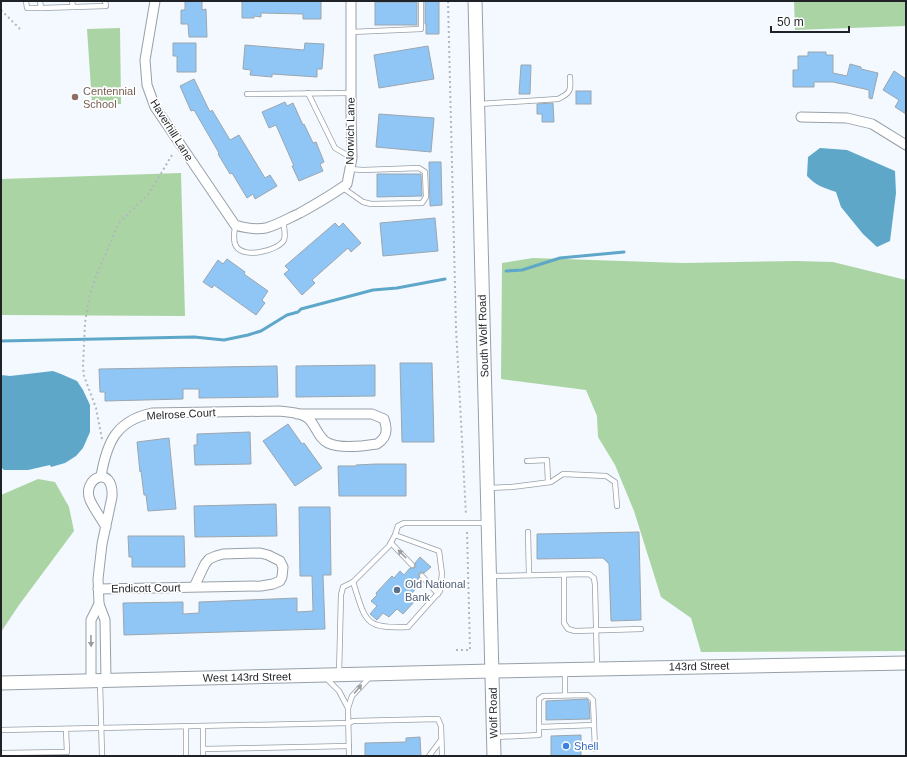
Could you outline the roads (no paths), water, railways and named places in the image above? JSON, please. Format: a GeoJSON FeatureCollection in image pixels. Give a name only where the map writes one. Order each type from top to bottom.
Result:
{"type":"FeatureCollection","features":[{"type":"Feature","properties":{"kind":"main road","name":"South Wolf Road"},"geometry":{"type":"LineString","coordinates":[[475,1],[492,671]]}},
{"type":"Feature","properties":{"kind":"main road","name":"143rd Street"},"geometry":{"type":"LineString","coordinates":[[492,671],[906,662]]}},
{"type":"Feature","properties":{"kind":"main road","name":"West 143rd Street"},"geometry":{"type":"LineString","coordinates":[[2,683],[492,671]]}},
{"type":"Feature","properties":{"kind":"main road","name":"Wolf Road"},"geometry":{"type":"LineString","coordinates":[[492,671],[494,756]]}},
{"type":"Feature","properties":{"kind":"street","name":"Haverhill Lane"},"geometry":{"type":"LineString","coordinates":[[155,1],[144,60],[147,85],[155,107],[235,225]]}},
{"type":"Feature","properties":{"kind":"street","name":"Norwich Lane"},"geometry":{"type":"LineString","coordinates":[[343,188],[347,184],[352,158],[351,1]]}},
{"type":"Feature","properties":{"kind":"street"},"geometry":{"type":"LineString","coordinates":[[801,117],[847,118],[872,124],[906,145]]}},
{"type":"Feature","properties":{"kind":"street"},"geometry":{"type":"LineString","coordinates":[[235,225],[254,229],[266,228],[332,196],[343,188]]}},
{"type":"Feature","properties":{"kind":"street","name":"Melrose Court"},"geometry":{"type":"LineString","coordinates":[[101,476],[107,449],[118,430],[139,416],[152,413],[279,411],[297,414],[372,414],[384,419],[386,432],[385,437],[377,444],[337,445],[328,443],[321,438],[308,418],[297,414]]}},
{"type":"Feature","properties":{"kind":"street"},"geometry":{"type":"LineString","coordinates":[[99,680],[105,620],[98,604],[98,589],[100,564],[106,527],[112,490],[109,480],[106,477],[101,476],[92,482],[89,495],[90,501],[106,527]]}},
{"type":"Feature","properties":{"kind":"street","name":"Endicott Court"},"geometry":{"type":"LineString","coordinates":[[98,589],[194,588],[261,586],[280,581],[282,577],[282,567],[280,561],[268,554],[223,554],[209,559],[205,564],[194,588]]}},
{"type":"Feature","properties":{"kind":"street"},"geometry":{"type":"LineString","coordinates":[[98,604],[91,620],[99,680]]}},
{"type":"Feature","properties":{"kind":"lane"},"geometry":{"type":"LineString","coordinates":[[26,1],[27,8],[106,6],[105,1]]}},
{"type":"Feature","properties":{"kind":"lane"},"geometry":{"type":"LineString","coordinates":[[40,1],[41,8]]}},
{"type":"Feature","properties":{"kind":"lane"},"geometry":{"type":"LineString","coordinates":[[72,1],[73,7]]}},
{"type":"Feature","properties":{"kind":"lane"},"geometry":{"type":"LineString","coordinates":[[351,32],[421,29],[421,1]]}},
{"type":"Feature","properties":{"kind":"lane"},"geometry":{"type":"LineString","coordinates":[[477,104],[558,99],[567,95],[571,88],[570,77]]}},
{"type":"Feature","properties":{"kind":"lane"},"geometry":{"type":"LineString","coordinates":[[308,93],[335,148],[352,158]]}},
{"type":"Feature","properties":{"kind":"lane"},"geometry":{"type":"LineString","coordinates":[[247,94],[351,93]]}},
{"type":"Feature","properties":{"kind":"lane"},"geometry":{"type":"LineString","coordinates":[[343,188],[363,202],[372,204],[422,203],[426,197],[425,172],[418,168],[350,169]]}},
{"type":"Feature","properties":{"kind":"lane"},"geometry":{"type":"LineString","coordinates":[[235,225],[234,241],[238,249],[243,251],[258,252],[266,251],[280,244],[285,234],[283,221]]}},
{"type":"Feature","properties":{"kind":"lane"},"geometry":{"type":"LineString","coordinates":[[527,461],[547,460],[548,482]]}},
{"type":"Feature","properties":{"kind":"lane"},"geometry":{"type":"LineString","coordinates":[[487,488],[512,487],[551,482],[563,474],[606,476],[615,482],[616,506]]}},
{"type":"Feature","properties":{"kind":"lane"},"geometry":{"type":"LineString","coordinates":[[339,674],[341,595],[343,587],[353,582],[391,543],[398,526],[404,524],[488,524]]}},
{"type":"Feature","properties":{"kind":"lane"},"geometry":{"type":"LineString","coordinates":[[528,532],[529,575]]}},
{"type":"Feature","properties":{"kind":"lane"},"geometry":{"type":"LineString","coordinates":[[353,582],[365,617],[372,624],[389,628],[408,626],[438,594],[440,591],[442,574],[438,551],[395,535]]}},
{"type":"Feature","properties":{"kind":"lane"},"geometry":{"type":"LineString","coordinates":[[391,543],[412,565]]}},
{"type":"Feature","properties":{"kind":"lane"},"geometry":{"type":"LineString","coordinates":[[490,576],[589,574],[594,578],[597,668]]}},
{"type":"Feature","properties":{"kind":"lane"},"geometry":{"type":"LineString","coordinates":[[564,575],[564,623],[568,629],[575,631],[641,629]]}},
{"type":"Feature","properties":{"kind":"lane"},"geometry":{"type":"LineString","coordinates":[[422,576],[438,594]]}},
{"type":"Feature","properties":{"kind":"lane"},"geometry":{"type":"LineString","coordinates":[[565,669],[565,695]]}},
{"type":"Feature","properties":{"kind":"lane"},"geometry":{"type":"LineString","coordinates":[[349,756],[348,708],[352,696],[373,674]]}},
{"type":"Feature","properties":{"kind":"lane"},"geometry":{"type":"LineString","coordinates":[[322,675],[339,691],[348,708]]}},
{"type":"Feature","properties":{"kind":"lane"},"geometry":{"type":"LineString","coordinates":[[99,680],[102,756]]}},
{"type":"Feature","properties":{"kind":"lane"},"geometry":{"type":"LineString","coordinates":[[494,737],[539,735],[539,698],[543,696],[588,695],[593,700],[595,749]]}},
{"type":"Feature","properties":{"kind":"lane"},"geometry":{"type":"LineString","coordinates":[[1,730],[203,727],[438,719],[441,726],[442,756]]}},
{"type":"Feature","properties":{"kind":"lane"},"geometry":{"type":"LineString","coordinates":[[539,727],[594,725]]}},
{"type":"Feature","properties":{"kind":"lane"},"geometry":{"type":"LineString","coordinates":[[186,727],[186,756]]}},
{"type":"Feature","properties":{"kind":"lane"},"geometry":{"type":"LineString","coordinates":[[203,727],[203,756]]}},
{"type":"Feature","properties":{"kind":"lane"},"geometry":{"type":"LineString","coordinates":[[1,753],[67,752],[66,730]]}},
{"type":"Feature","properties":{"kind":"lane"},"geometry":{"type":"LineString","coordinates":[[429,756],[441,740]]}},
{"type":"Feature","properties":{"kind":"lane"},"geometry":{"type":"LineString","coordinates":[[203,749],[349,746]]}},
{"type":"Feature","properties":{"kind":"water"},"geometry":{"type":"Polygon","coordinates":[[[820,148],[847,150],[895,171],[896,193],[890,241],[877,247],[863,234],[841,207],[836,192],[824,188],[807,176],[808,157],[820,148]]]}},
{"type":"Feature","properties":{"kind":"water"},"geometry":{"type":"Polygon","coordinates":[[[53,371],[77,381],[90,405],[90,432],[83,448],[76,456],[65,463],[51,467],[50,465],[28,470],[4,470],[1,467],[1,375],[10,376],[53,371]]]}},
{"type":"Feature","properties":{"kind":"waterway"},"geometry":{"type":"LineString","coordinates":[[506,271],[522,270],[560,258],[624,252]]}},
{"type":"Feature","properties":{"kind":"waterway"},"geometry":{"type":"LineString","coordinates":[[1,341],[194,337],[224,340],[261,331],[287,315],[298,312],[301,309],[373,290],[397,288],[445,279]]}},
{"type":"Feature","properties":{"kind":"place","name":"Centennial School"},"geometry":{"type":"Point","coordinates":[75,97]}},
{"type":"Feature","properties":{"kind":"place","name":"Old National Bank"},"geometry":{"type":"Point","coordinates":[397,590]}},
{"type":"Feature","properties":{"kind":"place","name":"Shell"},"geometry":{"type":"Point","coordinates":[566,746]}}]}
